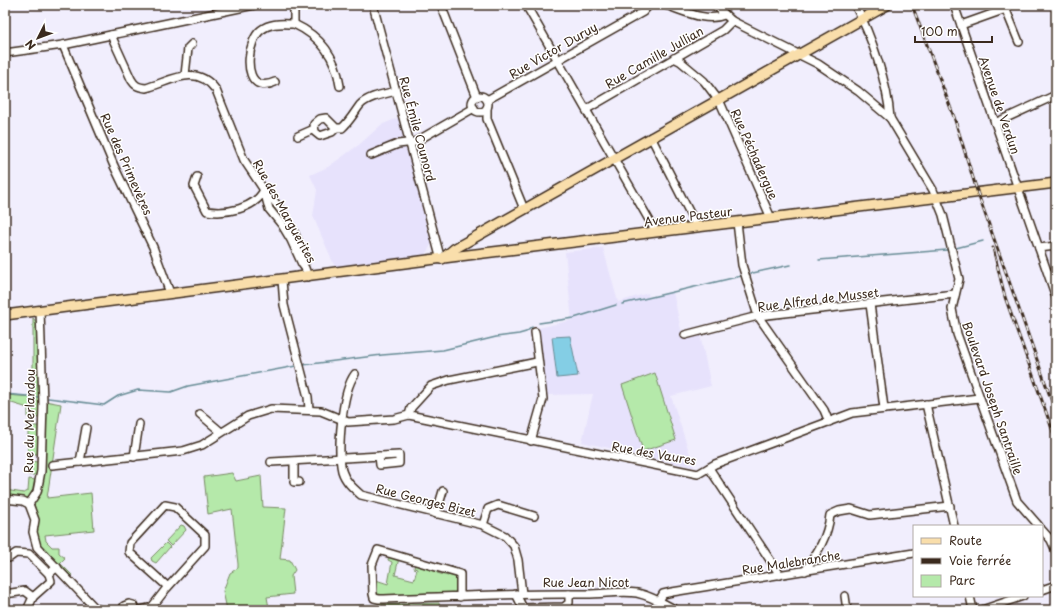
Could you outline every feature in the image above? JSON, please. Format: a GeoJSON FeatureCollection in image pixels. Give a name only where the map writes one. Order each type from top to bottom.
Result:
{"type":"FeatureCollection","features":[{"type":"Feature","properties":{"kind":"main road"},"geometry":{"type":"LineString","coordinates":[[441,260],[454,249],[887,5]]}},
{"type":"Feature","properties":{"kind":"main road","name":"Avenue Pasteur"},"geometry":{"type":"LineString","coordinates":[[5,315],[282,280],[306,272],[441,260],[737,222],[1018,189],[1056,183]]}},
{"type":"Feature","properties":{"kind":"street"},"geometry":{"type":"LineString","coordinates":[[5,53],[63,45],[237,6],[254,5]]}},
{"type":"Feature","properties":{"kind":"street"},"geometry":{"type":"LineString","coordinates":[[294,5],[294,24]]}},
{"type":"Feature","properties":{"kind":"street","name":"Rue Émile Counord"},"geometry":{"type":"LineString","coordinates":[[373,5],[441,260]]}},
{"type":"Feature","properties":{"kind":"street"},"geometry":{"type":"LineString","coordinates":[[441,5],[477,97]]}},
{"type":"Feature","properties":{"kind":"street"},"geometry":{"type":"LineString","coordinates":[[526,5],[587,109],[656,232]]}},
{"type":"Feature","properties":{"kind":"street","name":"Rue Victor Duruy"},"geometry":{"type":"LineString","coordinates":[[487,100],[643,12],[649,5]]}},
{"type":"Feature","properties":{"kind":"street"},"geometry":{"type":"LineString","coordinates":[[665,5],[708,17],[716,18],[724,15]]}},
{"type":"Feature","properties":{"kind":"street"},"geometry":{"type":"LineString","coordinates":[[715,5],[732,21],[800,54],[858,91],[890,118]]}},
{"type":"Feature","properties":{"kind":"street"},"geometry":{"type":"LineString","coordinates":[[856,5],[863,19],[889,103],[890,118]]}},
{"type":"Feature","properties":{"kind":"street","name":"Avenue de Verdun"},"geometry":{"type":"LineString","coordinates":[[954,5],[1056,297]]}},
{"type":"Feature","properties":{"kind":"street"},"geometry":{"type":"LineString","coordinates":[[961,25],[1005,7],[1019,42]]}},
{"type":"Feature","properties":{"kind":"street","name":"Rue Camille Jullian"},"geometry":{"type":"LineString","coordinates":[[587,109],[723,30],[732,21]]}},
{"type":"Feature","properties":{"kind":"street"},"geometry":{"type":"LineString","coordinates":[[275,82],[260,84],[254,80],[249,57],[252,42],[262,29],[270,25],[294,24],[316,37],[338,71],[340,86]]}},
{"type":"Feature","properties":{"kind":"street","name":"Rue des Marguerites"},"geometry":{"type":"LineString","coordinates":[[111,35],[134,85],[139,88],[146,88],[185,75],[203,78],[210,81],[216,90],[244,160],[264,190],[268,209],[282,226],[306,272]]}},
{"type":"Feature","properties":{"kind":"street"},"geometry":{"type":"LineString","coordinates":[[185,75],[188,48],[192,44]]}},
{"type":"Feature","properties":{"kind":"street","name":"Rue des Primevères"},"geometry":{"type":"LineString","coordinates":[[63,45],[114,166],[153,247],[170,293]]}},
{"type":"Feature","properties":{"kind":"street","name":"Rue Péchadergue"},"geometry":{"type":"LineString","coordinates":[[674,58],[704,80],[718,99],[771,218]]}},
{"type":"Feature","properties":{"kind":"street"},"geometry":{"type":"LineString","coordinates":[[336,128],[326,118],[320,118],[314,124],[314,129],[320,136],[332,132],[336,128],[342,128],[349,122],[361,104],[372,98],[396,91]]}},
{"type":"Feature","properties":{"kind":"street"},"geometry":{"type":"LineString","coordinates":[[995,123],[1056,95]]}},
{"type":"Feature","properties":{"kind":"street"},"geometry":{"type":"LineString","coordinates":[[477,97],[484,97],[487,100],[487,119],[524,209]]}},
{"type":"Feature","properties":{"kind":"street"},"geometry":{"type":"LineString","coordinates":[[474,108],[474,100],[477,97]]}},
{"type":"Feature","properties":{"kind":"street"},"geometry":{"type":"LineString","coordinates":[[371,155],[398,144],[415,142],[474,108]]}},
{"type":"Feature","properties":{"kind":"street"},"geometry":{"type":"LineString","coordinates":[[474,108],[480,112],[487,108]]}},
{"type":"Feature","properties":{"kind":"street","name":"Boulevard Joseph Santraille"},"geometry":{"type":"LineString","coordinates":[[890,118],[938,199],[959,279],[952,309],[957,334],[1017,500],[1038,525]]}},
{"type":"Feature","properties":{"kind":"street"},"geometry":{"type":"LineString","coordinates":[[298,136],[314,129]]}},
{"type":"Feature","properties":{"kind":"street"},"geometry":{"type":"LineString","coordinates":[[651,137],[697,227]]}},
{"type":"Feature","properties":{"kind":"street"},"geometry":{"type":"LineString","coordinates":[[197,177],[194,186],[204,208],[207,211],[227,211],[253,204],[260,199],[264,190]]}},
{"type":"Feature","properties":{"kind":"street"},"geometry":{"type":"LineString","coordinates":[[737,222],[742,265],[758,316],[824,410],[829,422]]}},
{"type":"Feature","properties":{"kind":"street"},"geometry":{"type":"LineString","coordinates":[[1039,248],[1056,246]]}},
{"type":"Feature","properties":{"kind":"street"},"geometry":{"type":"LineString","coordinates":[[282,280],[284,305],[308,397],[309,409]]}},
{"type":"Feature","properties":{"kind":"street","name":"Rue Alfred de Musset"},"geometry":{"type":"LineString","coordinates":[[685,335],[758,316],[955,294]]}},
{"type":"Feature","properties":{"kind":"street"},"geometry":{"type":"LineString","coordinates":[[870,304],[884,408]]}},
{"type":"Feature","properties":{"kind":"street","name":"Rue du Merlandou"},"geometry":{"type":"LineString","coordinates":[[29,504],[37,492],[41,471],[43,404],[40,310]]}},
{"type":"Feature","properties":{"kind":"street"},"geometry":{"type":"LineString","coordinates":[[531,441],[543,399],[537,362],[535,332]]}},
{"type":"Feature","properties":{"kind":"street"},"geometry":{"type":"LineString","coordinates":[[408,415],[411,408],[431,386],[449,380],[537,362]]}},
{"type":"Feature","properties":{"kind":"street","name":"Rue Georges Bizet"},"geometry":{"type":"LineString","coordinates":[[355,374],[350,380],[342,419],[340,440],[342,471],[347,482],[361,495],[483,526],[505,536],[514,546],[518,560],[519,594]]}},
{"type":"Feature","properties":{"kind":"street","name":"Rue des Vaures"},"geometry":{"type":"LineString","coordinates":[[52,465],[134,457],[193,448],[212,440],[221,432],[257,412],[271,408],[321,410],[351,422],[394,419],[408,415],[698,474],[715,464],[852,413],[884,408],[979,398]]}},
{"type":"Feature","properties":{"kind":"street"},"geometry":{"type":"LineString","coordinates":[[926,404],[954,525]]}},
{"type":"Feature","properties":{"kind":"street"},"geometry":{"type":"LineString","coordinates":[[200,414],[221,432]]}},
{"type":"Feature","properties":{"kind":"street"},"geometry":{"type":"LineString","coordinates":[[134,457],[139,424]]}},
{"type":"Feature","properties":{"kind":"street"},"geometry":{"type":"LineString","coordinates":[[80,462],[86,428]]}},
{"type":"Feature","properties":{"kind":"street"},"geometry":{"type":"LineString","coordinates":[[984,432],[992,430]]}},
{"type":"Feature","properties":{"kind":"street"},"geometry":{"type":"LineString","coordinates":[[271,462],[294,462],[379,456]]}},
{"type":"Feature","properties":{"kind":"street"},"geometry":{"type":"LineString","coordinates":[[294,462],[294,482],[298,482]]}},
{"type":"Feature","properties":{"kind":"street"},"geometry":{"type":"LineString","coordinates":[[709,468],[780,575]]}},
{"type":"Feature","properties":{"kind":"street"},"geometry":{"type":"LineString","coordinates":[[436,514],[443,490]]}},
{"type":"Feature","properties":{"kind":"street"},"geometry":{"type":"LineString","coordinates":[[5,499],[23,501],[29,504],[35,520],[33,532],[37,547],[95,608],[100,610]]}},
{"type":"Feature","properties":{"kind":"street"},"geometry":{"type":"LineString","coordinates":[[141,610],[152,607],[205,546],[205,536],[175,507],[164,505],[130,543],[129,552],[168,587]]}},
{"type":"Feature","properties":{"kind":"street"},"geometry":{"type":"LineString","coordinates":[[483,526],[488,509],[498,505],[534,516]]}},
{"type":"Feature","properties":{"kind":"street"},"geometry":{"type":"LineString","coordinates":[[805,571],[823,544],[828,532],[830,515],[834,512],[851,509],[870,515],[950,506]]}},
{"type":"Feature","properties":{"kind":"street"},"geometry":{"type":"LineString","coordinates":[[1043,531],[1051,540],[1056,551]]}},
{"type":"Feature","properties":{"kind":"street","name":"Rue Jean Nicot"},"geometry":{"type":"LineString","coordinates":[[460,597],[460,574],[378,550],[372,565],[374,598],[460,597],[519,594],[636,593],[662,602],[676,610]]}},
{"type":"Feature","properties":{"kind":"street"},"geometry":{"type":"LineString","coordinates":[[5,557],[9,558],[16,553],[29,554],[49,574],[50,581],[33,597],[28,608]]}},
{"type":"Feature","properties":{"kind":"street","name":"Rue Malebranche"},"geometry":{"type":"LineString","coordinates":[[662,602],[663,594],[672,592],[913,553]]}},
{"type":"Feature","properties":{"kind":"street"},"geometry":{"type":"LineString","coordinates":[[49,574],[57,567]]}},
{"type":"Feature","properties":{"kind":"street"},"geometry":{"type":"LineString","coordinates":[[1043,590],[1056,585]]}},
{"type":"Feature","properties":{"kind":"street"},"geometry":{"type":"LineString","coordinates":[[5,594],[26,590],[33,597]]}},
{"type":"Feature","properties":{"kind":"street"},"geometry":{"type":"LineString","coordinates":[[519,594],[523,608],[564,607],[569,602],[569,594]]}},
{"type":"Feature","properties":{"kind":"street"},"geometry":{"type":"LineString","coordinates":[[845,596],[847,610]]}},
{"type":"Feature","properties":{"kind":"street"},"geometry":{"type":"LineString","coordinates":[[970,597],[973,610]]}},
{"type":"Feature","properties":{"kind":"street"},"geometry":{"type":"LineString","coordinates":[[982,610],[1020,597]]}},
{"type":"Feature","properties":{"kind":"street"},"geometry":{"type":"LineString","coordinates":[[123,610],[124,606],[129,604],[133,605],[135,610]]}},
{"type":"Feature","properties":{"kind":"shaded area"},"geometry":{"type":"Polygon","coordinates":[[[400,117],[428,232],[433,242],[425,255],[335,267],[313,216],[317,190],[310,175],[328,167],[360,144],[381,125],[400,117]]]}},
{"type":"Feature","properties":{"kind":"shaded area"},"geometry":{"type":"Polygon","coordinates":[[[603,248],[618,302],[648,293],[649,297],[673,292],[683,339],[700,335],[711,386],[671,396],[694,467],[582,442],[593,394],[546,395],[539,328],[572,320],[565,252],[603,248]]]}},
{"type":"Feature","properties":{"kind":"green space"},"geometry":{"type":"Polygon","coordinates":[[[33,318],[37,323],[39,418],[28,417],[28,408],[5,401],[5,395],[33,397],[33,318]]]}},
{"type":"Feature","properties":{"kind":"green space"},"geometry":{"type":"Polygon","coordinates":[[[655,373],[676,440],[643,451],[622,385],[655,373]]]}},
{"type":"Feature","properties":{"kind":"green space"},"geometry":{"type":"Polygon","coordinates":[[[45,401],[61,404],[47,498],[91,493],[94,530],[45,535],[46,541],[52,547],[59,547],[59,553],[65,558],[60,563],[72,575],[69,577],[41,547],[35,534],[36,514],[34,504],[40,492],[45,401]]]}},
{"type":"Feature","properties":{"kind":"green space"},"geometry":{"type":"Polygon","coordinates":[[[28,426],[39,426],[38,454],[28,454],[28,426]]]}},
{"type":"Feature","properties":{"kind":"green space"},"geometry":{"type":"Polygon","coordinates":[[[29,461],[38,462],[37,475],[28,475],[29,461]]]}},
{"type":"Feature","properties":{"kind":"green space"},"geometry":{"type":"Polygon","coordinates":[[[232,473],[236,481],[261,476],[263,507],[286,508],[280,559],[290,560],[295,570],[291,576],[293,594],[267,597],[269,608],[439,603],[440,610],[227,610],[223,591],[230,573],[238,568],[232,509],[208,514],[204,477],[232,473]]]}},
{"type":"Feature","properties":{"kind":"green space"},"geometry":{"type":"Polygon","coordinates":[[[29,479],[35,480],[35,489],[29,498],[23,499],[5,496],[5,490],[24,493],[28,491],[29,479]]]}},
{"type":"Feature","properties":{"kind":"green space"},"geometry":{"type":"Polygon","coordinates":[[[181,525],[184,526],[186,530],[171,546],[166,541],[181,525]]]}},
{"type":"Feature","properties":{"kind":"green space"},"geometry":{"type":"Polygon","coordinates":[[[166,543],[170,547],[156,563],[152,561],[151,558],[166,543]]]}},
{"type":"Feature","properties":{"kind":"green space"},"geometry":{"type":"Polygon","coordinates":[[[389,555],[399,558],[395,575],[414,580],[417,569],[414,568],[415,563],[438,569],[437,573],[448,576],[450,573],[458,576],[458,595],[380,597],[375,594],[376,580],[388,584],[392,562],[388,560],[389,555]]]}},
{"type":"Feature","properties":{"kind":"water"},"geometry":{"type":"Polygon","coordinates":[[[570,336],[578,376],[557,378],[552,337],[570,336]]]}},
{"type":"Feature","properties":{"kind":"waterway"},"geometry":{"type":"LineString","coordinates":[[956,248],[983,241]]}},
{"type":"Feature","properties":{"kind":"waterway"},"geometry":{"type":"LineString","coordinates":[[819,260],[947,250]]}},
{"type":"Feature","properties":{"kind":"waterway"},"geometry":{"type":"LineString","coordinates":[[748,274],[790,265]]}},
{"type":"Feature","properties":{"kind":"waterway"},"geometry":{"type":"LineString","coordinates":[[622,304],[741,276]]}},
{"type":"Feature","properties":{"kind":"waterway"},"geometry":{"type":"LineString","coordinates":[[539,323],[574,318],[616,305]]}},
{"type":"Feature","properties":{"kind":"waterway"},"geometry":{"type":"LineString","coordinates":[[303,365],[382,355],[443,350],[496,337],[519,334],[526,332],[532,327]]}},
{"type":"Feature","properties":{"kind":"waterway"},"geometry":{"type":"LineString","coordinates":[[48,398],[104,405],[118,396],[138,390],[171,392],[188,386],[296,366]]}},
{"type":"Feature","properties":{"kind":"waterway"},"geometry":{"type":"LineString","coordinates":[[5,394],[38,397]]}},
{"type":"Feature","properties":{"kind":"railway"},"geometry":{"type":"LineString","coordinates":[[912,5],[954,117],[978,194],[1056,413]]}},
{"type":"Feature","properties":{"kind":"railway"},"geometry":{"type":"LineString","coordinates":[[993,248],[1005,297],[1056,440]]}}]}
